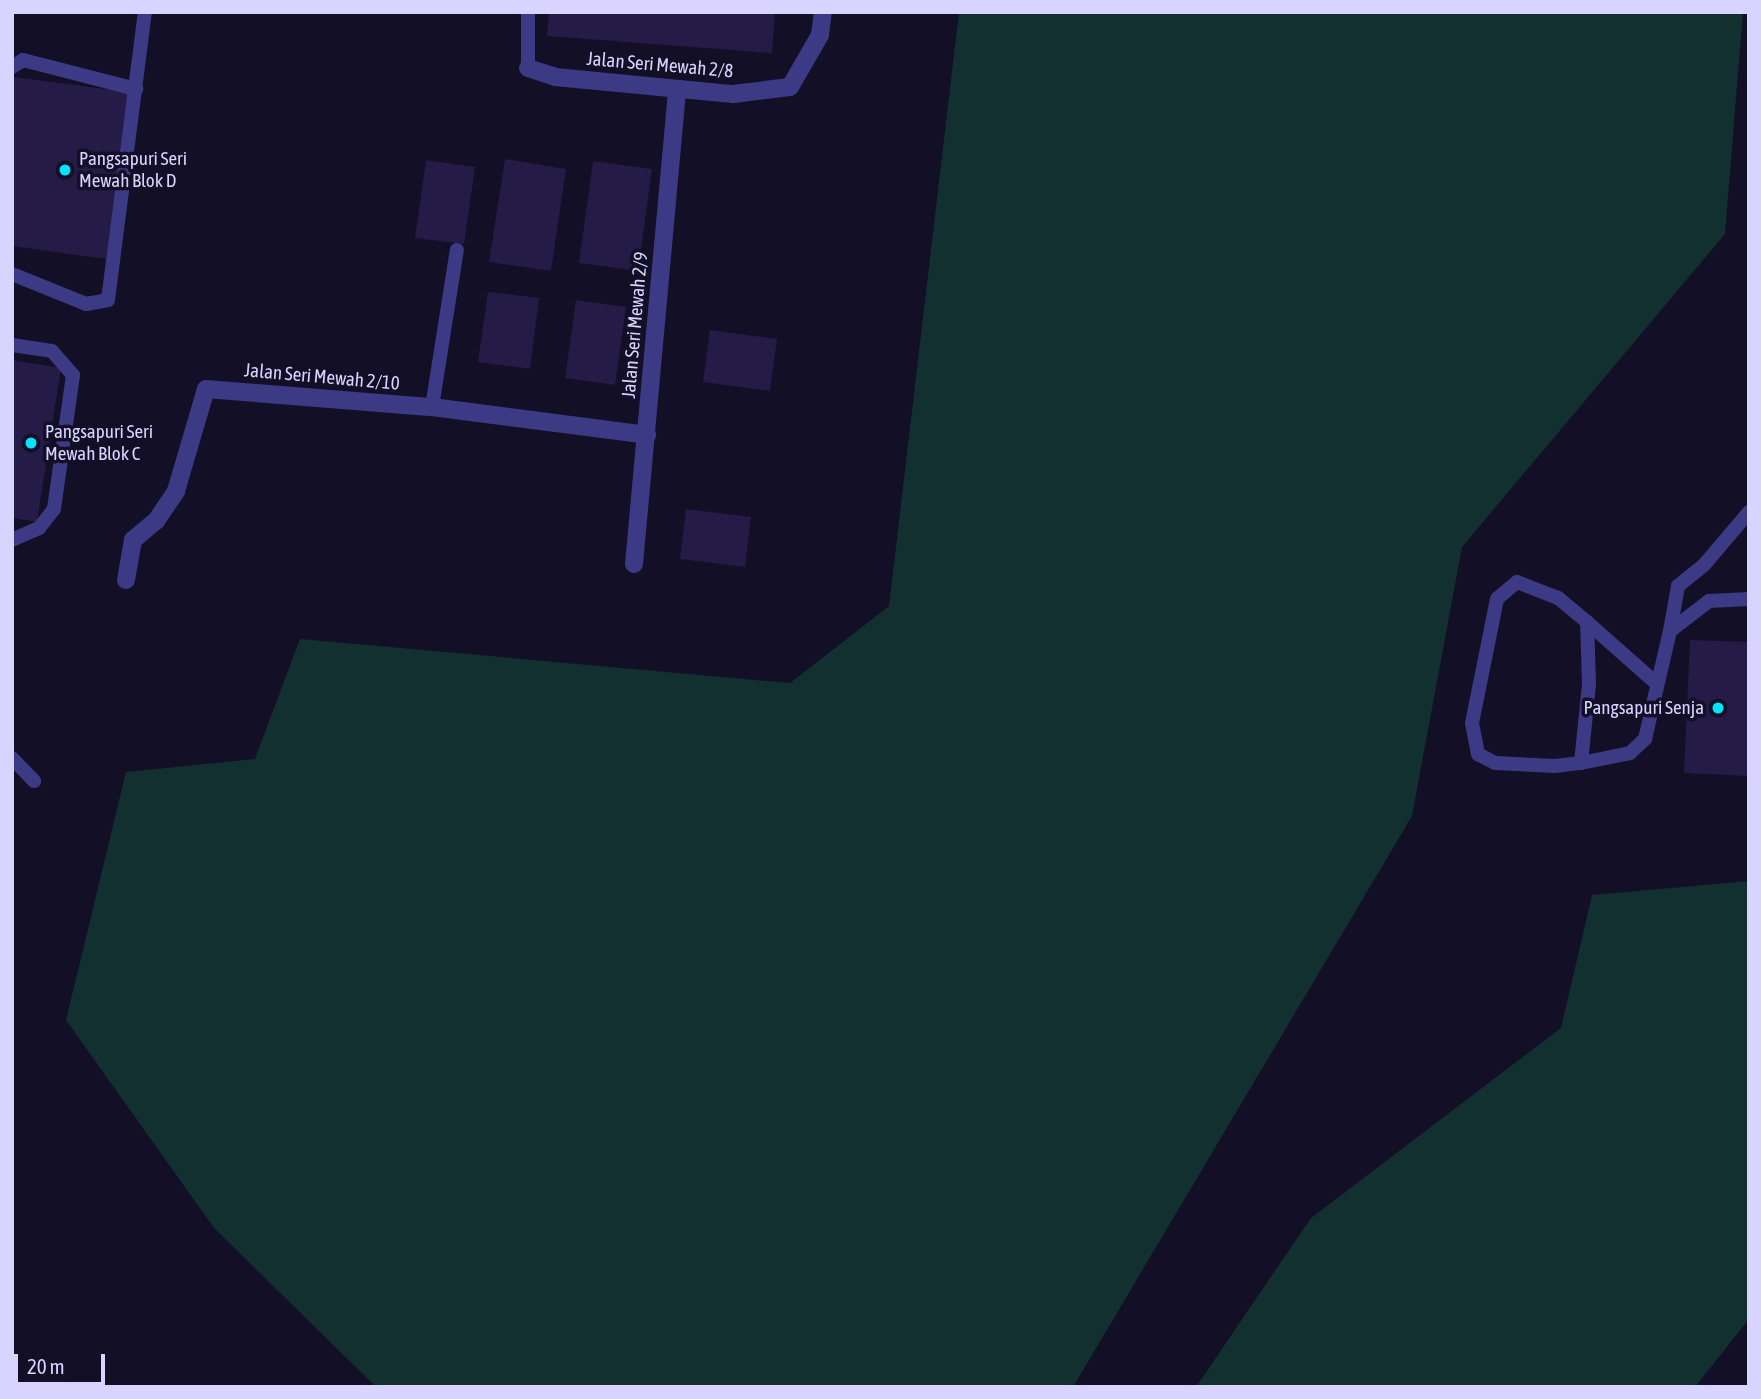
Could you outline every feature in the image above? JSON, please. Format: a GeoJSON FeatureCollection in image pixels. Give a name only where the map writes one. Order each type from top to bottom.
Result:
{"type":"FeatureCollection","features":[{"type":"Feature","properties":{"kind":"street","name":"Jalan Seri Mewah 2/8"},"geometry":{"type":"LineString","coordinates":[[528,68],[555,77],[733,94],[790,87],[820,35],[823,12]]}},
{"type":"Feature","properties":{"kind":"street","name":"Jalan Seri Mewah 2/9"},"geometry":{"type":"LineString","coordinates":[[634,564],[677,89]]}},
{"type":"Feature","properties":{"kind":"street","name":"Jalan Seri Mewah 2/10"},"geometry":{"type":"LineString","coordinates":[[126,580],[133,540],[156,521],[176,491],[206,388],[432,407],[647,435]]}},
{"type":"Feature","properties":{"kind":"lane"},"geometry":{"type":"LineString","coordinates":[[12,274],[86,304],[108,300],[145,12]]}},
{"type":"Feature","properties":{"kind":"lane"},"geometry":{"type":"LineString","coordinates":[[528,12],[528,68]]}},
{"type":"Feature","properties":{"kind":"lane"},"geometry":{"type":"LineString","coordinates":[[12,67],[23,60],[136,89]]}},
{"type":"Feature","properties":{"kind":"lane"},"geometry":{"type":"LineString","coordinates":[[432,407],[457,250]]}},
{"type":"Feature","properties":{"kind":"lane"},"geometry":{"type":"LineString","coordinates":[[12,345],[52,351],[74,375],[54,509],[39,528],[12,540]]}},
{"type":"Feature","properties":{"kind":"lane"},"geometry":{"type":"LineString","coordinates":[[1656,683],[1558,598],[1517,582],[1497,600],[1472,723],[1478,754],[1495,763],[1581,763],[1630,753],[1645,739],[1678,586],[1704,565],[1749,512]]}},
{"type":"Feature","properties":{"kind":"lane"},"geometry":{"type":"LineString","coordinates":[[1670,631],[1709,601],[1749,599]]}},
{"type":"Feature","properties":{"kind":"lane"},"geometry":{"type":"LineString","coordinates":[[1581,763],[1589,684],[1587,622]]}},
{"type":"Feature","properties":{"kind":"lane"},"geometry":{"type":"LineString","coordinates":[[12,758],[34,781]]}},
{"type":"Feature","properties":{"kind":"green space"},"geometry":{"type":"Polygon","coordinates":[[[959,12],[1743,12],[1725,234],[1462,547],[1412,816],[1073,1387],[376,1387],[214,1228],[66,1020],[126,772],[255,759],[300,639],[790,683],[889,606],[959,12]]]}},
{"type":"Feature","properties":{"kind":"green space"},"geometry":{"type":"Polygon","coordinates":[[[1749,881],[1749,1319],[1695,1387],[1196,1387],[1311,1218],[1561,1028],[1592,895],[1749,881]]]}},
{"type":"Feature","properties":{"kind":"building"},"geometry":{"type":"Polygon","coordinates":[[[549,12],[775,12],[772,53],[547,36],[549,12]]]}},
{"type":"Feature","properties":{"kind":"building","name":"Pangsapuri Seri Mewah Blok D"},"geometry":{"type":"Polygon","coordinates":[[[14,77],[128,92],[106,259],[12,246],[14,77]]]}},
{"type":"Feature","properties":{"kind":"building"},"geometry":{"type":"Polygon","coordinates":[[[505,159],[566,169],[551,271],[489,262],[505,159]]]}},
{"type":"Feature","properties":{"kind":"building"},"geometry":{"type":"Polygon","coordinates":[[[426,160],[475,167],[464,244],[415,238],[426,160]]]}},
{"type":"Feature","properties":{"kind":"building"},"geometry":{"type":"Polygon","coordinates":[[[593,161],[652,169],[638,271],[579,263],[593,161]]]}},
{"type":"Feature","properties":{"kind":"building"},"geometry":{"type":"Polygon","coordinates":[[[488,292],[539,298],[530,369],[478,362],[488,292]]]}},
{"type":"Feature","properties":{"kind":"building"},"geometry":{"type":"Polygon","coordinates":[[[576,300],[626,307],[615,385],[565,378],[576,300]]]}},
{"type":"Feature","properties":{"kind":"building"},"geometry":{"type":"Polygon","coordinates":[[[710,330],[777,339],[770,391],[703,382],[710,330]]]}},
{"type":"Feature","properties":{"kind":"building","name":"Pangsapuri Seri Mewah Blok C"},"geometry":{"type":"Polygon","coordinates":[[[12,360],[61,368],[37,522],[12,518],[12,360]]]}},
{"type":"Feature","properties":{"kind":"building"},"geometry":{"type":"Polygon","coordinates":[[[686,509],[751,517],[745,567],[680,559],[686,509]]]}},
{"type":"Feature","properties":{"kind":"building","name":"Pangsapuri Senja"},"geometry":{"type":"Polygon","coordinates":[[[1690,640],[1749,642],[1749,776],[1684,773],[1690,640]]]}},
{"type":"Feature","properties":{"kind":"place","name":"Pangsapuri Seri Mewah Blok D"},"geometry":{"type":"Point","coordinates":[65,170]}},
{"type":"Feature","properties":{"kind":"place","name":"Pangsapuri Seri Mewah Blok C"},"geometry":{"type":"Point","coordinates":[31,443]}},
{"type":"Feature","properties":{"kind":"place","name":"Pangsapuri Senja"},"geometry":{"type":"Point","coordinates":[1718,708]}}]}
